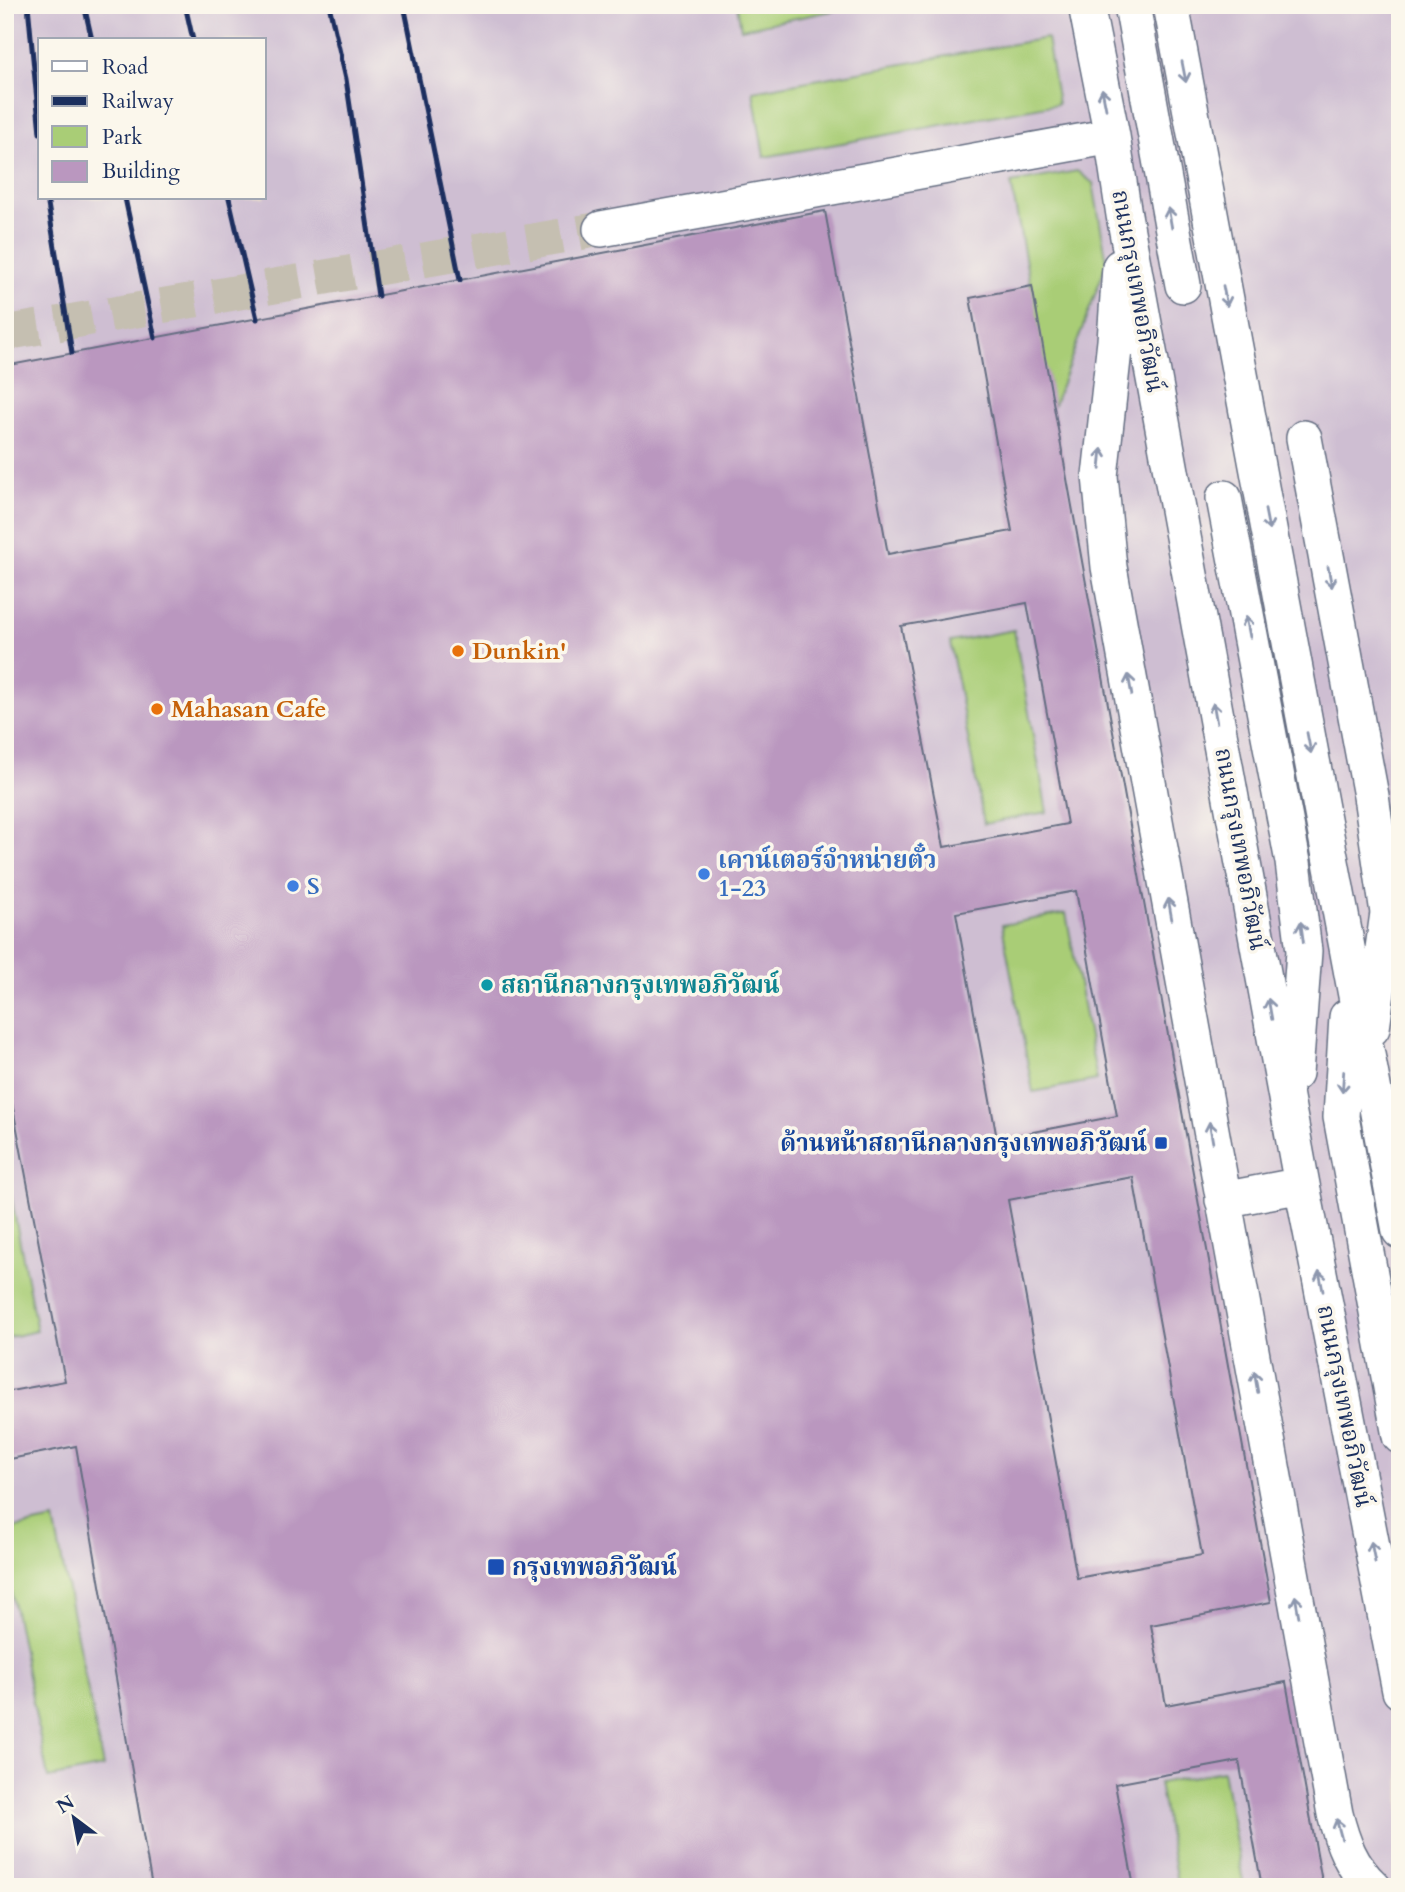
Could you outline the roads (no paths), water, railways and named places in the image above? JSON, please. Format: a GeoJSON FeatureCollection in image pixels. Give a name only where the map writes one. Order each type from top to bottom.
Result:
{"type":"FeatureCollection","features":[{"type":"Feature","properties":{"kind":"street","name":"ถนนกรุงเทพอภิวัฒน์"},"geometry":{"type":"LineString","coordinates":[[1086,5],[1302,1185],[1400,1691]]}},
{"type":"Feature","properties":{"kind":"street"},"geometry":{"type":"LineString","coordinates":[[1132,5],[1182,285]]}},
{"type":"Feature","properties":{"kind":"street"},"geometry":{"type":"LineString","coordinates":[[1171,5],[1400,1231]]}},
{"type":"Feature","properties":{"kind":"street"},"geometry":{"type":"LineString","coordinates":[[601,229],[1112,136]]}},
{"type":"Feature","properties":{"kind":"street"},"geometry":{"type":"LineString","coordinates":[[1124,215],[1115,341],[1100,476],[1108,567],[1335,1814],[1344,1847],[1363,1878],[1373,1887]]}},
{"type":"Feature","properties":{"kind":"street"},"geometry":{"type":"LineString","coordinates":[[1304,438],[1371,796],[1388,912],[1368,1059]]}},
{"type":"Feature","properties":{"kind":"street"},"geometry":{"type":"LineString","coordinates":[[1224,498],[1293,862],[1304,951],[1291,1122]]}},
{"type":"Feature","properties":{"kind":"street"},"geometry":{"type":"LineString","coordinates":[[1350,965],[1341,1117],[1400,1436]]}},
{"type":"Feature","properties":{"kind":"street"},"geometry":{"type":"LineString","coordinates":[[1223,1200],[1302,1185]]}},
{"type":"Feature","properties":{"kind":"tunnel"},"geometry":{"type":"LineString","coordinates":[[5,333],[601,229]]}},
{"type":"Feature","properties":{"kind":"railway"},"geometry":{"type":"LineString","coordinates":[[28,5],[38,112]]}},
{"type":"Feature","properties":{"kind":"railway"},"geometry":{"type":"LineString","coordinates":[[84,5],[92,38]]}},
{"type":"Feature","properties":{"kind":"railway"},"geometry":{"type":"LineString","coordinates":[[185,5],[193,38]]}},
{"type":"Feature","properties":{"kind":"railway"},"geometry":{"type":"LineString","coordinates":[[329,5],[346,79],[378,296]]}},
{"type":"Feature","properties":{"kind":"railway"},"geometry":{"type":"LineString","coordinates":[[404,5],[460,280]]}},
{"type":"Feature","properties":{"kind":"railway"},"geometry":{"type":"LineString","coordinates":[[47,200],[72,353]]}},
{"type":"Feature","properties":{"kind":"railway"},"geometry":{"type":"LineString","coordinates":[[125,200],[155,338]]}},
{"type":"Feature","properties":{"kind":"railway"},"geometry":{"type":"LineString","coordinates":[[229,200],[257,319]]}},
{"type":"Feature","properties":{"kind":"place","name":"Dunkin'"},"geometry":{"type":"Point","coordinates":[458,651]}},
{"type":"Feature","properties":{"kind":"place","name":"Mahasan Cafe"},"geometry":{"type":"Point","coordinates":[157,709]}},
{"type":"Feature","properties":{"kind":"place","name":"เคาน์เตอร์จำหน่ายตั๋ว 1-23"},"geometry":{"type":"Point","coordinates":[704,874]}},
{"type":"Feature","properties":{"kind":"place","name":"S"},"geometry":{"type":"Point","coordinates":[293,886]}},
{"type":"Feature","properties":{"kind":"place","name":"สถานีกลางกรุงเทพอภิวัฒน์"},"geometry":{"type":"Point","coordinates":[487,985]}},
{"type":"Feature","properties":{"kind":"place","name":"ด้านหน้าสถานีกลางกรุงเทพอภิวัฒน์"},"geometry":{"type":"Point","coordinates":[1161,1143]}},
{"type":"Feature","properties":{"kind":"place","name":"กรุงเทพอภิวัฒน์"},"geometry":{"type":"Point","coordinates":[496,1567]}}]}
